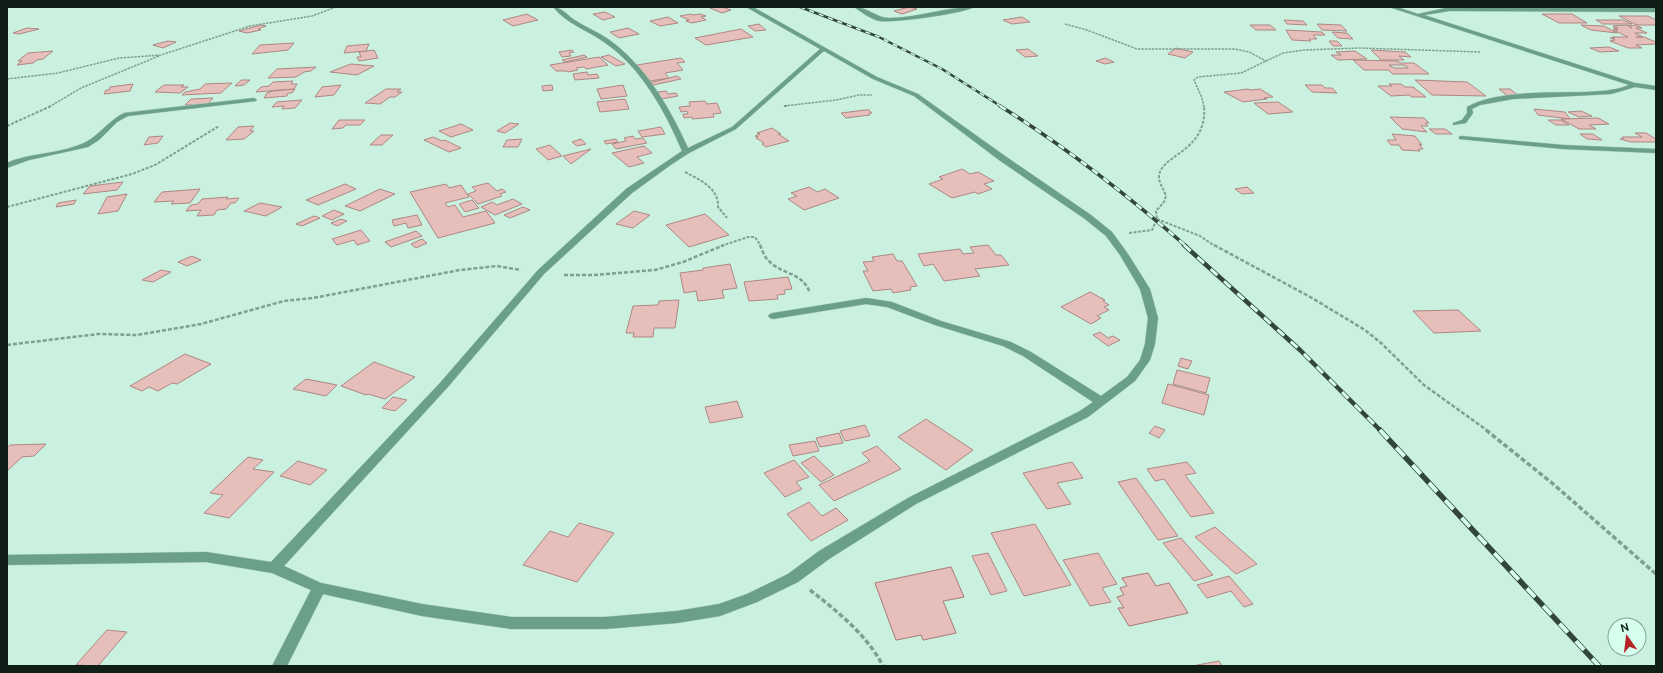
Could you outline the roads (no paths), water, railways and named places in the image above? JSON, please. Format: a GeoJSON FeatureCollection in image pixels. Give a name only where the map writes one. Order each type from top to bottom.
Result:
{"type":"FeatureCollection","features":[{"type":"Feature","properties":{"kind":"street"},"geometry":{"type":"LineString","coordinates":[[556,7],[564,14],[603,39],[628,60],[666,109],[686,152]]}},
{"type":"Feature","properties":{"kind":"street"},"geometry":{"type":"LineString","coordinates":[[7,560],[206,557],[274,568],[319,588],[422,610],[511,623],[605,623],[677,617],[720,610],[752,598],[793,578],[824,555],[912,501],[1084,414],[1131,379],[1145,360],[1150,344],[1153,318],[1145,289],[1124,254],[1109,234],[1088,217],[1002,158],[916,95],[875,78],[749,7]]}},
{"type":"Feature","properties":{"kind":"street"},"geometry":{"type":"LineString","coordinates":[[857,7],[878,18],[887,19],[934,14],[971,7]]}},
{"type":"Feature","properties":{"kind":"street"},"geometry":{"type":"LineString","coordinates":[[1392,7],[1656,92]]}},
{"type":"Feature","properties":{"kind":"street"},"geometry":{"type":"LineString","coordinates":[[1416,15],[1450,9],[1656,10]]}},
{"type":"Feature","properties":{"kind":"street"},"geometry":{"type":"LineString","coordinates":[[274,568],[443,386],[540,273],[629,191],[669,162],[734,128],[824,49]]}},
{"type":"Feature","properties":{"kind":"street"},"geometry":{"type":"LineString","coordinates":[[1455,124],[1464,122],[1470,113],[1469,108],[1472,105],[1486,101],[1558,94],[1610,92],[1623,90],[1634,85]]}},
{"type":"Feature","properties":{"kind":"street"},"geometry":{"type":"LineString","coordinates":[[1644,88],[1656,88]]}},
{"type":"Feature","properties":{"kind":"street"},"geometry":{"type":"LineString","coordinates":[[7,166],[31,157],[83,145],[99,137],[113,121],[126,114],[254,100]]}},
{"type":"Feature","properties":{"kind":"street"},"geometry":{"type":"LineString","coordinates":[[1461,138],[1563,147],[1656,151]]}},
{"type":"Feature","properties":{"kind":"street"},"geometry":{"type":"LineString","coordinates":[[773,316],[866,301],[889,304],[938,323],[1007,344],[1028,354],[1102,402]]}},
{"type":"Feature","properties":{"kind":"street"},"geometry":{"type":"LineString","coordinates":[[279,666],[319,588]]}},
{"type":"Feature","properties":{"kind":"railway"},"geometry":{"type":"LineString","coordinates":[[800,7],[879,37],[942,69],[1002,107]]}},
{"type":"Feature","properties":{"kind":"railway"},"geometry":{"type":"LineString","coordinates":[[1000,106],[1049,138],[1096,172],[1186,246]]}},
{"type":"Feature","properties":{"kind":"railway"},"geometry":{"type":"LineString","coordinates":[[1184,245],[1300,350],[1380,430]]}},
{"type":"Feature","properties":{"kind":"railway"},"geometry":{"type":"LineString","coordinates":[[1380,430],[1599,666]]}}]}
